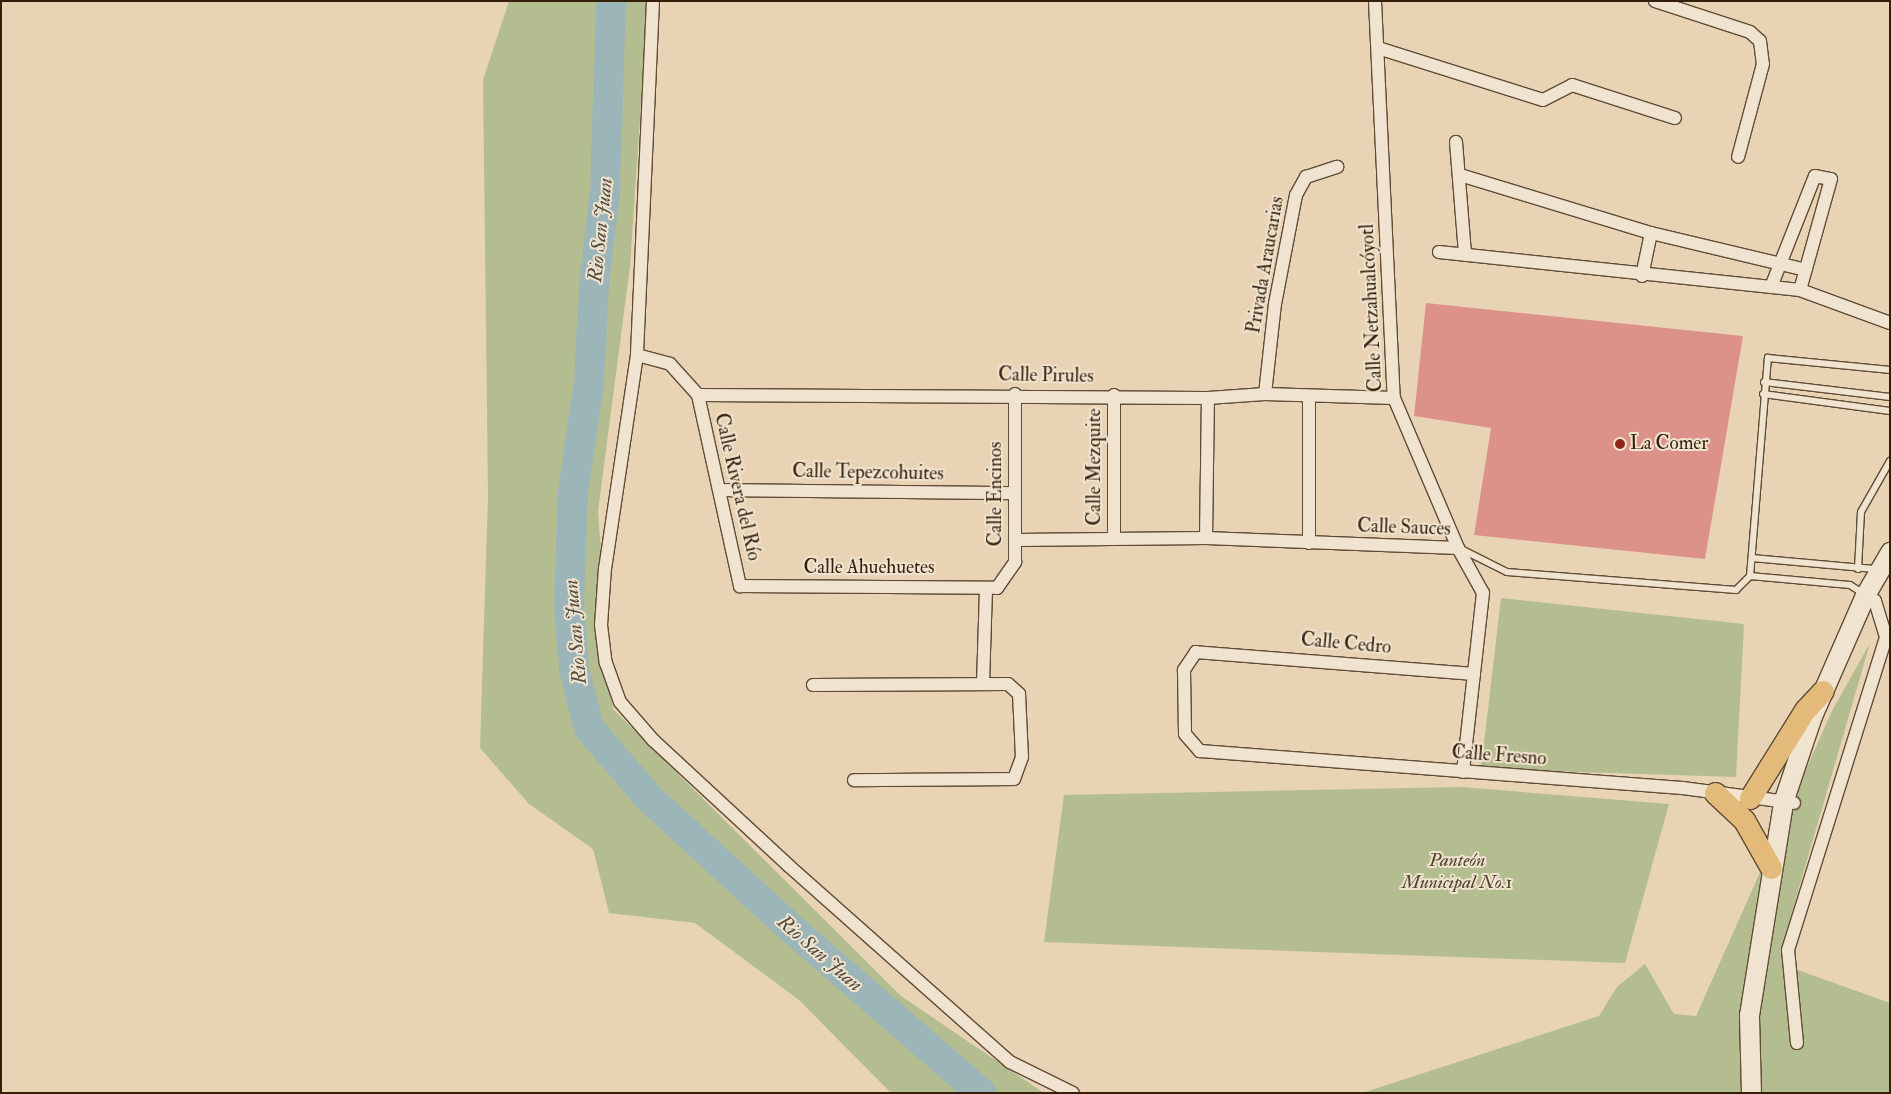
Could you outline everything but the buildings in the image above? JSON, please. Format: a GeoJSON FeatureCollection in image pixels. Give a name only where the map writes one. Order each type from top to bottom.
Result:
{"type":"FeatureCollection","features":[{"type":"Feature","properties":{"kind":"main road"},"geometry":{"type":"LineString","coordinates":[[1751,1093],[1755,1013],[1771,868],[1788,802],[1823,691],[1884,574],[1890,552]]}},
{"type":"Feature","properties":{"kind":"main road"},"geometry":{"type":"LineString","coordinates":[[1762,1093],[1755,1013],[1788,802],[1824,718],[1870,598]]}},
{"type":"Feature","properties":{"kind":"main road"},"geometry":{"type":"LineString","coordinates":[[1750,798],[1805,710],[1823,691]]}},
{"type":"Feature","properties":{"kind":"main road"},"geometry":{"type":"LineString","coordinates":[[1715,793],[1744,820],[1771,868]]}},
{"type":"Feature","properties":{"kind":"street"},"geometry":{"type":"LineString","coordinates":[[653,1],[637,355],[604,568],[601,625],[606,663],[620,702],[653,740],[789,866],[1010,1062],[1073,1093]]}},
{"type":"Feature","properties":{"kind":"street","name":"Calle Netzahualcóyotl"},"geometry":{"type":"LineString","coordinates":[[1375,1],[1394,398],[1458,548],[1483,593],[1463,772]]}},
{"type":"Feature","properties":{"kind":"street"},"geometry":{"type":"LineString","coordinates":[[1655,1],[1750,32],[1760,41],[1762,64],[1738,157]]}},
{"type":"Feature","properties":{"kind":"street"},"geometry":{"type":"LineString","coordinates":[[1378,48],[1543,100],[1572,85],[1675,118]]}},
{"type":"Feature","properties":{"kind":"street"},"geometry":{"type":"LineString","coordinates":[[1456,142],[1465,255]]}},
{"type":"Feature","properties":{"kind":"street","name":"Privada Araucarias"},"geometry":{"type":"LineString","coordinates":[[1265,394],[1275,304],[1296,195],[1306,177],[1337,167]]}},
{"type":"Feature","properties":{"kind":"street"},"geometry":{"type":"LineString","coordinates":[[1460,175],[1652,233],[1777,265],[1806,270]]}},
{"type":"Feature","properties":{"kind":"street"},"geometry":{"type":"LineString","coordinates":[[1771,286],[1777,265],[1815,176],[1831,179],[1800,290]]}},
{"type":"Feature","properties":{"kind":"street"},"geometry":{"type":"LineString","coordinates":[[1642,276],[1652,233]]}},
{"type":"Feature","properties":{"kind":"street"},"geometry":{"type":"LineString","coordinates":[[1439,252],[1642,276],[1800,290],[1890,323]]}},
{"type":"Feature","properties":{"kind":"street"},"geometry":{"type":"LineString","coordinates":[[637,355],[670,364],[698,395]]}},
{"type":"Feature","properties":{"kind":"street","name":"Calle Pirules"},"geometry":{"type":"LineString","coordinates":[[698,395],[1015,394],[1208,398],[1265,394],[1309,398],[1394,398]]}},
{"type":"Feature","properties":{"kind":"street","name":"Calle Encinos"},"geometry":{"type":"LineString","coordinates":[[991,588],[1015,562],[1017,540],[1014,493],[1015,394]]}},
{"type":"Feature","properties":{"kind":"street","name":"Calle Rivera del Río"},"geometry":{"type":"LineString","coordinates":[[698,395],[722,490],[740,586]]}},
{"type":"Feature","properties":{"kind":"street","name":"Calle Mezquite"},"geometry":{"type":"LineString","coordinates":[[1114,395],[1114,538]]}},
{"type":"Feature","properties":{"kind":"street"},"geometry":{"type":"LineString","coordinates":[[1206,538],[1208,398]]}},
{"type":"Feature","properties":{"kind":"street"},"geometry":{"type":"LineString","coordinates":[[1309,398],[1309,543]]}},
{"type":"Feature","properties":{"kind":"street","name":"Calle Tepezcohuites"},"geometry":{"type":"LineString","coordinates":[[722,490],[1014,493]]}},
{"type":"Feature","properties":{"kind":"street","name":"Calle Sauces"},"geometry":{"type":"LineString","coordinates":[[1017,540],[1206,538],[1458,548]]}},
{"type":"Feature","properties":{"kind":"street","name":"Calle Ahuehuetes"},"geometry":{"type":"LineString","coordinates":[[740,586],[991,588]]}},
{"type":"Feature","properties":{"kind":"street"},"geometry":{"type":"LineString","coordinates":[[983,684],[991,588]]}},
{"type":"Feature","properties":{"kind":"street"},"geometry":{"type":"LineString","coordinates":[[1797,1043],[1788,950],[1886,637],[1870,598]]}},
{"type":"Feature","properties":{"kind":"street","name":"Calle Cedro"},"geometry":{"type":"LineString","coordinates":[[1200,751],[1185,734],[1184,670],[1196,652],[1474,674]]}},
{"type":"Feature","properties":{"kind":"street"},"geometry":{"type":"LineString","coordinates":[[813,685],[1008,684],[1019,694],[1022,757],[1014,778],[854,780]]}},
{"type":"Feature","properties":{"kind":"street","name":"Calle Fresno"},"geometry":{"type":"LineString","coordinates":[[1200,751],[1715,793],[1788,802]]}},
{"type":"Feature","properties":{"kind":"lane"},"geometry":{"type":"LineString","coordinates":[[1870,598],[1850,585],[1750,576],[1764,382],[1768,358],[1890,370]]}},
{"type":"Feature","properties":{"kind":"lane"},"geometry":{"type":"LineString","coordinates":[[1764,382],[1890,397]]}},
{"type":"Feature","properties":{"kind":"lane"},"geometry":{"type":"LineString","coordinates":[[1763,394],[1890,411]]}},
{"type":"Feature","properties":{"kind":"lane"},"geometry":{"type":"LineString","coordinates":[[1858,569],[1861,512],[1890,461]]}},
{"type":"Feature","properties":{"kind":"lane","name":"Calle Sauces"},"geometry":{"type":"LineString","coordinates":[[1458,548],[1507,572],[1736,590],[1750,576]]}},
{"type":"Feature","properties":{"kind":"lane"},"geometry":{"type":"LineString","coordinates":[[1752,558],[1858,569],[1884,574]]}},
{"type":"Feature","properties":{"kind":"green space"},"geometry":{"type":"Polygon","coordinates":[[[509,1],[648,1],[630,267],[598,511],[613,709],[901,996],[1044,1093],[891,1093],[799,1000],[695,923],[609,913],[593,849],[529,804],[480,748],[488,496],[483,80],[509,1]]]}},
{"type":"Feature","properties":{"kind":"green space"},"geometry":{"type":"Polygon","coordinates":[[[1501,598],[1744,624],[1736,777],[1481,769],[1501,598]]]}},
{"type":"Feature","properties":{"kind":"green space"},"geometry":{"type":"Polygon","coordinates":[[[1870,643],[1781,950],[1798,970],[1890,1003],[1890,1093],[1362,1093],[1599,1016],[1617,987],[1645,964],[1674,1014],[1696,1016],[1832,711],[1870,643]]]}},
{"type":"Feature","properties":{"kind":"green space","name":"Panteón Municipal No.1"},"geometry":{"type":"Polygon","coordinates":[[[1461,787],[1669,804],[1625,963],[1044,942],[1064,795],[1461,787]]]}},
{"type":"Feature","properties":{"kind":"waterway","name":"Rio San Juan"},"geometry":{"type":"LineString","coordinates":[[611,1],[605,192],[594,284],[589,383],[573,491],[569,606],[574,669],[589,728],[649,798],[792,929],[981,1093]]}},
{"type":"Feature","properties":{"kind":"place","name":"La Comer"},"geometry":{"type":"Point","coordinates":[1620,444]}}]}
